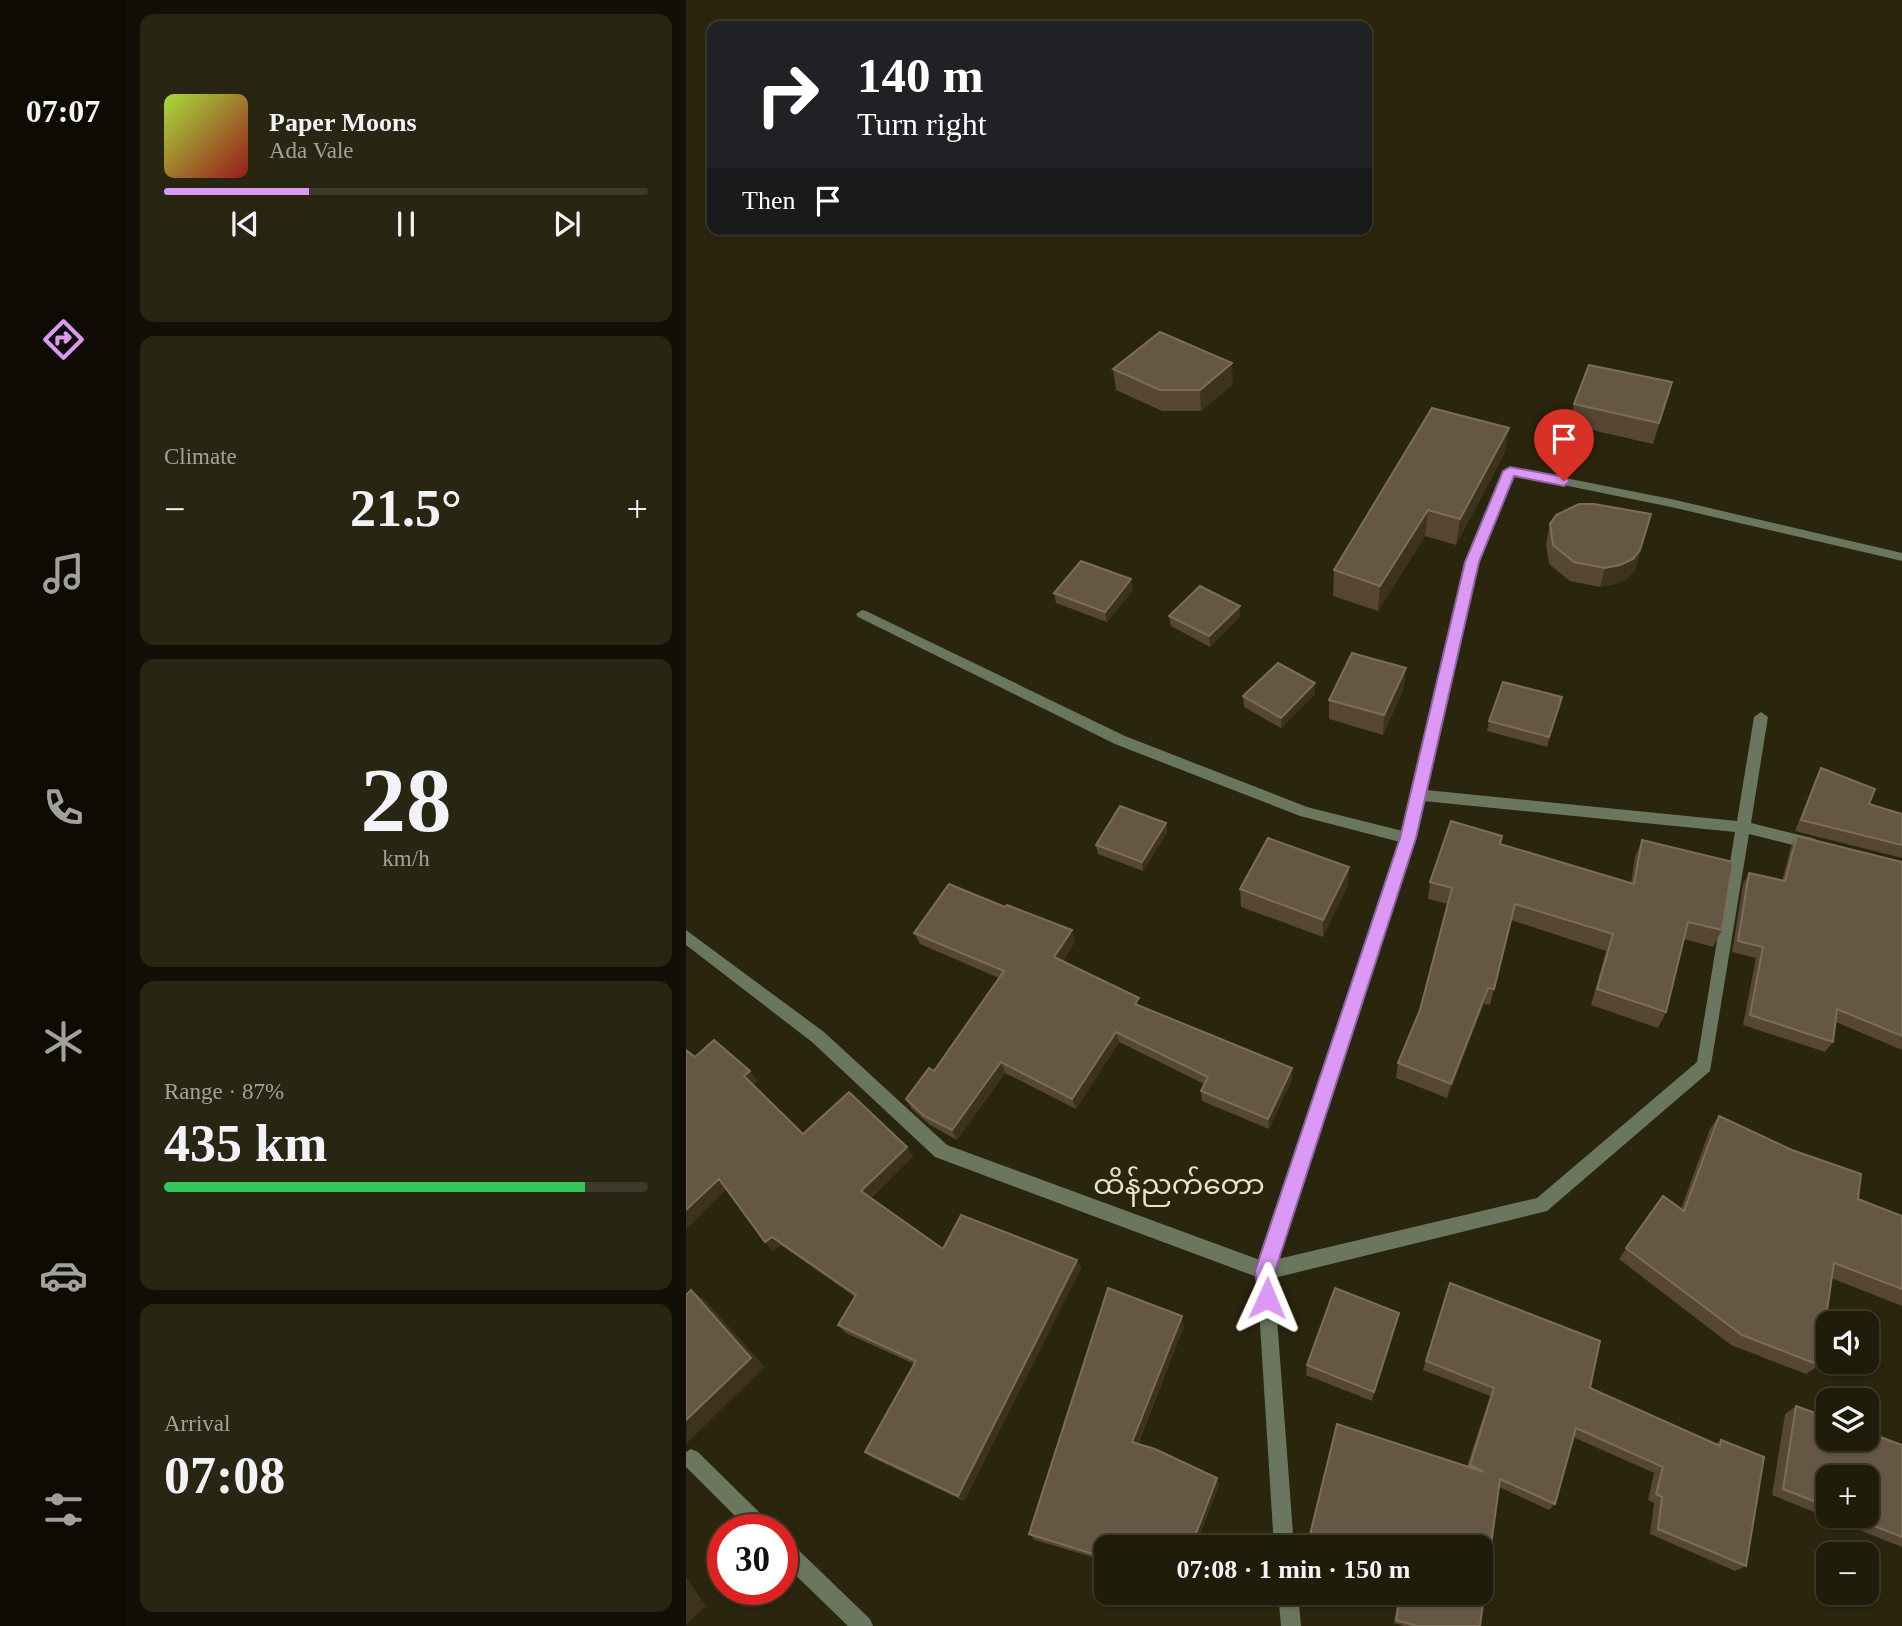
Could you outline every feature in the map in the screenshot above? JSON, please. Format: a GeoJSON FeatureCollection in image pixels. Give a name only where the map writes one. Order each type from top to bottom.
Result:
{"type":"FeatureCollection","features":[{"type":"Feature","properties":{"kind":"street"},"geometry":{"type":"LineString","coordinates":[[1283,1535],[1265,1271],[1408,838],[1416,794],[1472,562],[1510,471],[1671,503],[1902,556]]}},
{"type":"Feature","properties":{"kind":"street"},"geometry":{"type":"LineString","coordinates":[[862,614],[1120,740],[1305,812],[1408,838]]}},
{"type":"Feature","properties":{"kind":"street"},"geometry":{"type":"LineString","coordinates":[[686,936],[818,1037],[941,1151],[1265,1271],[1541,1205],[1703,1066],[1761,717]]}},
{"type":"Feature","properties":{"kind":"street"},"geometry":{"type":"LineString","coordinates":[[1416,794],[1743,827],[1822,846]]}},
{"type":"Feature","properties":{"kind":"street"},"geometry":{"type":"LineString","coordinates":[[691,1459],[747,1514]]}},
{"type":"Feature","properties":{"kind":"street"},"geometry":{"type":"LineString","coordinates":[[798,1563],[863,1626]]}},
{"type":"Feature","properties":{"kind":"street"},"geometry":{"type":"LineString","coordinates":[[1289,1605],[1291,1626]]}},
{"type":"Feature","properties":{"kind":"building"},"geometry":{"type":"Polygon","coordinates":[[[1160,332],[1232,363],[1200,390],[1160,390],[1113,369],[1160,332]]]}},
{"type":"Feature","properties":{"kind":"building"},"geometry":{"type":"Polygon","coordinates":[[[1589,365],[1672,382],[1659,423],[1574,404],[1589,365]]]}},
{"type":"Feature","properties":{"kind":"building"},"geometry":{"type":"Polygon","coordinates":[[[1432,408],[1509,428],[1460,519],[1428,510],[1380,586],[1334,570],[1432,408]]]}},
{"type":"Feature","properties":{"kind":"building"},"geometry":{"type":"Polygon","coordinates":[[[1579,504],[1651,514],[1640,550],[1633,559],[1605,568],[1574,562],[1553,545],[1550,524],[1556,515],[1579,504]]]}},
{"type":"Feature","properties":{"kind":"building"},"geometry":{"type":"Polygon","coordinates":[[[1081,561],[1131,579],[1105,612],[1054,593],[1081,561]]]}},
{"type":"Feature","properties":{"kind":"building"},"geometry":{"type":"Polygon","coordinates":[[[1200,586],[1240,606],[1209,636],[1169,616],[1200,586]]]}},
{"type":"Feature","properties":{"kind":"building"},"geometry":{"type":"Polygon","coordinates":[[[1352,653],[1406,668],[1384,715],[1329,700],[1352,653]]]}},
{"type":"Feature","properties":{"kind":"building"},"geometry":{"type":"Polygon","coordinates":[[[1278,663],[1315,683],[1281,718],[1243,696],[1278,663]]]}},
{"type":"Feature","properties":{"kind":"building"},"geometry":{"type":"Polygon","coordinates":[[[1503,682],[1562,697],[1549,737],[1489,721],[1503,682]]]}},
{"type":"Feature","properties":{"kind":"building"},"geometry":{"type":"Polygon","coordinates":[[[1821,768],[1875,789],[1869,804],[1902,814],[1902,845],[1801,820],[1821,768]]]}},
{"type":"Feature","properties":{"kind":"building"},"geometry":{"type":"Polygon","coordinates":[[[1120,806],[1166,823],[1142,862],[1096,845],[1120,806]]]}},
{"type":"Feature","properties":{"kind":"building"},"geometry":{"type":"Polygon","coordinates":[[[1451,821],[1502,836],[1500,844],[1634,884],[1642,840],[1733,862],[1722,930],[1688,922],[1666,1012],[1597,989],[1613,934],[1515,904],[1494,989],[1488,988],[1451,1084],[1398,1063],[1420,1010],[1452,888],[1430,882],[1451,821]]]}},
{"type":"Feature","properties":{"kind":"building"},"geometry":{"type":"Polygon","coordinates":[[[1797,836],[1902,862],[1902,1036],[1837,1009],[1833,1042],[1750,1015],[1763,947],[1738,941],[1749,873],[1785,881],[1797,836]]]}},
{"type":"Feature","properties":{"kind":"building"},"geometry":{"type":"Polygon","coordinates":[[[1268,838],[1349,867],[1323,920],[1240,889],[1268,838]]]}},
{"type":"Feature","properties":{"kind":"building"},"geometry":{"type":"Polygon","coordinates":[[[949,884],[1072,930],[1054,957],[1139,998],[1135,1004],[1292,1068],[1268,1119],[1201,1091],[1208,1077],[1116,1032],[1072,1099],[1001,1062],[952,1130],[924,1116],[906,1099],[929,1068],[934,1071],[1004,971],[914,933],[949,884]]]}},
{"type":"Feature","properties":{"kind":"building"},"geometry":{"type":"Polygon","coordinates":[[[714,1040],[750,1071],[744,1076],[803,1134],[849,1092],[907,1147],[861,1191],[943,1249],[961,1215],[1077,1260],[958,1496],[865,1452],[916,1361],[838,1325],[856,1295],[772,1237],[765,1242],[719,1179],[686,1210],[686,1050],[695,1057],[714,1040]]]}},
{"type":"Feature","properties":{"kind":"building"},"geometry":{"type":"Polygon","coordinates":[[[1719,1116],[1792,1150],[1861,1174],[1858,1199],[1902,1216],[1902,1289],[1834,1263],[1827,1311],[1816,1311],[1816,1364],[1742,1335],[1626,1248],[1663,1196],[1684,1211],[1719,1116]]]}},
{"type":"Feature","properties":{"kind":"building"},"geometry":{"type":"Polygon","coordinates":[[[1450,1283],[1600,1341],[1590,1388],[1720,1446],[1721,1440],[1764,1457],[1746,1566],[1658,1529],[1662,1497],[1656,1494],[1663,1467],[1576,1428],[1555,1504],[1500,1479],[1492,1535],[1310,1535],[1337,1424],[1484,1472],[1470,1465],[1494,1388],[1426,1361],[1450,1283]]]}},
{"type":"Feature","properties":{"kind":"building"},"geometry":{"type":"Polygon","coordinates":[[[1108,1288],[1182,1316],[1132,1442],[1155,1449],[1217,1478],[1196,1535],[1094,1535],[1094,1554],[1029,1534],[1108,1288]]]}},
{"type":"Feature","properties":{"kind":"building"},"geometry":{"type":"Polygon","coordinates":[[[1335,1288],[1399,1313],[1374,1392],[1307,1365],[1335,1288]]]}},
{"type":"Feature","properties":{"kind":"building"},"geometry":{"type":"Polygon","coordinates":[[[691,1290],[751,1358],[686,1420],[686,1295],[691,1290]]]}},
{"type":"Feature","properties":{"kind":"building"},"geometry":{"type":"Polygon","coordinates":[[[1796,1406],[1816,1413],[1816,1451],[1879,1451],[1879,1436],[1902,1445],[1902,1537],[1879,1528],[1879,1465],[1816,1465],[1816,1502],[1783,1489],[1796,1406]]]}},
{"type":"Feature","properties":{"kind":"building"},"geometry":{"type":"Polygon","coordinates":[[[1399,1605],[1483,1605],[1480,1626],[1417,1626],[1396,1620],[1399,1605]]]}},
{"type":"Feature","properties":{"kind":"district","name":"ထိန်ညက်တော"},"geometry":{"type":"Point","coordinates":[1179,1184]}},
{"type":"Feature","properties":{"kind":"route"},"geometry":{"type":"LineString","coordinates":[[1267,1298],[1265,1271],[1408,838],[1416,794],[1472,562],[1510,471],[1564,481]]}}]}
